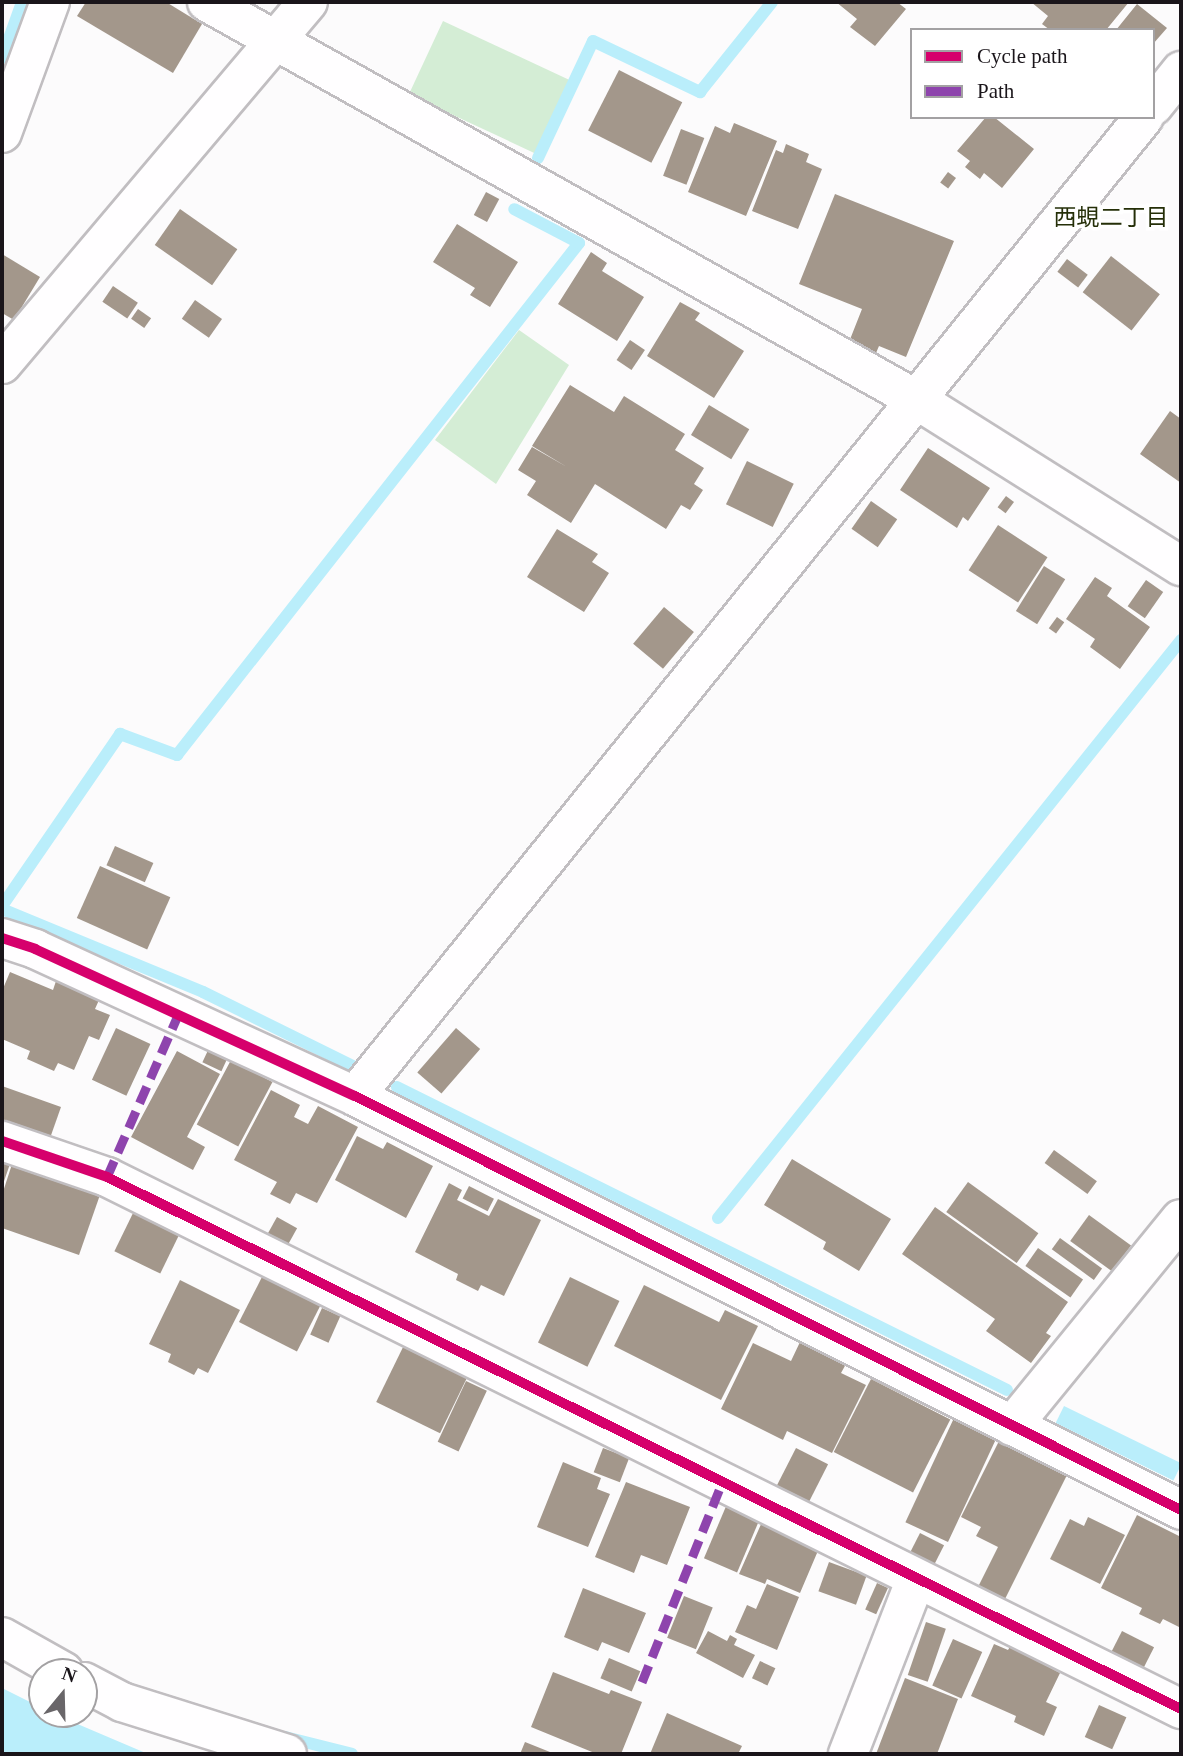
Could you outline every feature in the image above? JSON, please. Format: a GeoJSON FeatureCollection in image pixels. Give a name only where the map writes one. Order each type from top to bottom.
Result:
{"type":"FeatureCollection","features":[{"type":"Feature","properties":{"kind":"street"},"geometry":{"type":"LineString","coordinates":[[2,133],[50,2]]}},
{"type":"Feature","properties":{"kind":"street"},"geometry":{"type":"LineString","coordinates":[[207,2],[917,400],[1181,566]]}},
{"type":"Feature","properties":{"kind":"street"},"geometry":{"type":"LineString","coordinates":[[2,364],[307,2]]}},
{"type":"Feature","properties":{"kind":"street"},"geometry":{"type":"LineString","coordinates":[[1155,104],[1181,71]]}},
{"type":"Feature","properties":{"kind":"street"},"geometry":{"type":"LineString","coordinates":[[355,1096],[1142,119]]}},
{"type":"Feature","properties":{"kind":"street"},"geometry":{"type":"LineString","coordinates":[[2,938],[35,949],[355,1096],[1181,1510]]}},
{"type":"Feature","properties":{"kind":"street"},"geometry":{"type":"LineString","coordinates":[[2,1141],[107,1177],[1181,1709]]}},
{"type":"Feature","properties":{"kind":"street"},"geometry":{"type":"LineString","coordinates":[[1012,1426],[1181,1219]]}},
{"type":"Feature","properties":{"kind":"street"},"geometry":{"type":"LineString","coordinates":[[848,1754],[916,1579]]}},
{"type":"Feature","properties":{"kind":"street"},"geometry":{"type":"LineString","coordinates":[[2,1637],[39,1658]]}},
{"type":"Feature","properties":{"kind":"street"},"geometry":{"type":"LineString","coordinates":[[98,1690],[121,1702],[287,1754]]}},
{"type":"Feature","properties":{"kind":"green space"},"geometry":{"type":"Polygon","coordinates":[[[443,21],[569,80],[535,153],[409,94],[443,21]]]}},
{"type":"Feature","properties":{"kind":"green space"},"geometry":{"type":"Polygon","coordinates":[[[519,330],[569,365],[496,484],[435,440],[519,330]]]}},
{"type":"Feature","properties":{"kind":"water"},"geometry":{"type":"Polygon","coordinates":[[[1064,1406],[1181,1463],[1173,1481],[1056,1423],[1064,1406]]]}},
{"type":"Feature","properties":{"kind":"water"},"geometry":{"type":"Polygon","coordinates":[[[2,1688],[28,1701],[28,1728],[87,1728],[148,1754],[2,1754],[2,1688]]]}},
{"type":"Feature","properties":{"kind":"building"},"geometry":{"type":"Polygon","coordinates":[[[86,2],[166,2],[202,24],[173,73],[77,16],[86,2]]]}},
{"type":"Feature","properties":{"kind":"building"},"geometry":{"type":"Polygon","coordinates":[[[836,2],[897,2],[906,9],[875,46],[850,27],[857,19],[836,2]]]}},
{"type":"Feature","properties":{"kind":"building"},"geometry":{"type":"Polygon","coordinates":[[[1031,2],[1129,2],[1108,28],[1047,28],[1042,24],[1048,16],[1031,2]]]}},
{"type":"Feature","properties":{"kind":"building"},"geometry":{"type":"Polygon","coordinates":[[[1137,4],[1167,28],[1155,42],[1155,28],[1118,28],[1137,4]]]}},
{"type":"Feature","properties":{"kind":"building"},"geometry":{"type":"Polygon","coordinates":[[[619,70],[682,102],[651,163],[588,131],[619,70]]]}},
{"type":"Feature","properties":{"kind":"building"},"geometry":{"type":"Polygon","coordinates":[[[984,119],[996,119],[1034,149],[1002,188],[984,173],[980,179],[965,167],[970,161],[957,151],[984,119]]]}},
{"type":"Feature","properties":{"kind":"building"},"geometry":{"type":"Polygon","coordinates":[[[734,123],[777,141],[746,216],[688,192],[715,126],[730,133],[734,123]]]}},
{"type":"Feature","properties":{"kind":"building"},"geometry":{"type":"Polygon","coordinates":[[[681,129],[704,138],[686,185],[663,176],[681,129]]]}},
{"type":"Feature","properties":{"kind":"building"},"geometry":{"type":"Polygon","coordinates":[[[786,144],[809,154],[806,162],[822,169],[798,229],[752,211],[776,150],[783,153],[786,144]]]}},
{"type":"Feature","properties":{"kind":"building"},"geometry":{"type":"Polygon","coordinates":[[[948,172],[956,178],[948,188],[940,182],[948,172]]]}},
{"type":"Feature","properties":{"kind":"building"},"geometry":{"type":"Polygon","coordinates":[[[486,192],[499,199],[487,222],[474,215],[486,192]]]}},
{"type":"Feature","properties":{"kind":"building"},"geometry":{"type":"Polygon","coordinates":[[[835,194],[954,241],[906,357],[879,346],[876,353],[849,342],[862,309],[799,284],[835,194]]]}},
{"type":"Feature","properties":{"kind":"building"},"geometry":{"type":"Polygon","coordinates":[[[180,209],[237,249],[212,285],[155,245],[180,209]]]}},
{"type":"Feature","properties":{"kind":"building"},"geometry":{"type":"Polygon","coordinates":[[[457,224],[518,262],[490,307],[470,295],[475,288],[433,262],[457,224]]]}},
{"type":"Feature","properties":{"kind":"building"},"geometry":{"type":"Polygon","coordinates":[[[591,252],[607,263],[602,271],[644,297],[617,341],[558,304],[591,252]]]}},
{"type":"Feature","properties":{"kind":"building"},"geometry":{"type":"Polygon","coordinates":[[[2,254],[40,277],[14,320],[2,313],[2,254]]]}},
{"type":"Feature","properties":{"kind":"building"},"geometry":{"type":"Polygon","coordinates":[[[1111,256],[1160,294],[1132,330],[1083,292],[1111,256]]]}},
{"type":"Feature","properties":{"kind":"building"},"geometry":{"type":"Polygon","coordinates":[[[1067,259],[1088,275],[1078,287],[1057,272],[1067,259]]]}},
{"type":"Feature","properties":{"kind":"building"},"geometry":{"type":"Polygon","coordinates":[[[113,286],[138,303],[127,319],[102,302],[113,286]]]}},
{"type":"Feature","properties":{"kind":"building"},"geometry":{"type":"Polygon","coordinates":[[[195,300],[222,319],[209,338],[182,319],[195,300]]]}},
{"type":"Feature","properties":{"kind":"building"},"geometry":{"type":"Polygon","coordinates":[[[680,302],[700,313],[695,320],[744,351],[714,398],[647,356],[680,302]]]}},
{"type":"Feature","properties":{"kind":"building"},"geometry":{"type":"Polygon","coordinates":[[[138,309],[151,318],[144,328],[131,319],[138,309]]]}},
{"type":"Feature","properties":{"kind":"building"},"geometry":{"type":"Polygon","coordinates":[[[630,340],[645,350],[632,370],[617,360],[630,340]]]}},
{"type":"Feature","properties":{"kind":"building"},"geometry":{"type":"Polygon","coordinates":[[[570,385],[614,412],[624,396],[685,434],[675,450],[704,468],[694,484],[703,490],[690,510],[681,505],[666,529],[595,484],[571,523],[527,495],[536,481],[518,470],[532,447],[567,467],[532,446],[570,385]]]}},
{"type":"Feature","properties":{"kind":"building"},"geometry":{"type":"Polygon","coordinates":[[[709,405],[749,429],[731,459],[691,435],[709,405]]]}},
{"type":"Feature","properties":{"kind":"building"},"geometry":{"type":"Polygon","coordinates":[[[1170,411],[1181,419],[1181,483],[1140,454],[1170,411]]]}},
{"type":"Feature","properties":{"kind":"building"},"geometry":{"type":"Polygon","coordinates":[[[928,448],[990,488],[968,521],[963,517],[957,528],[900,490],[928,448]]]}},
{"type":"Feature","properties":{"kind":"building"},"geometry":{"type":"Polygon","coordinates":[[[747,461],[794,484],[773,527],[726,504],[747,461]]]}},
{"type":"Feature","properties":{"kind":"building"},"geometry":{"type":"Polygon","coordinates":[[[1006,496],[1014,502],[1006,513],[998,507],[1006,496]]]}},
{"type":"Feature","properties":{"kind":"building"},"geometry":{"type":"Polygon","coordinates":[[[871,501],[897,519],[878,547],[851,529],[871,501]]]}},
{"type":"Feature","properties":{"kind":"building"},"geometry":{"type":"Polygon","coordinates":[[[998,525],[1047,557],[1018,602],[969,570],[998,525]]]}},
{"type":"Feature","properties":{"kind":"building"},"geometry":{"type":"Polygon","coordinates":[[[557,529],[598,554],[592,562],[609,573],[584,612],[527,577],[557,529]]]}},
{"type":"Feature","properties":{"kind":"building"},"geometry":{"type":"Polygon","coordinates":[[[1044,566],[1065,579],[1037,624],[1016,611],[1044,566]]]}},
{"type":"Feature","properties":{"kind":"building"},"geometry":{"type":"Polygon","coordinates":[[[1095,577],[1112,588],[1107,596],[1150,627],[1120,669],[1090,647],[1095,639],[1066,619],[1095,577]]]}},
{"type":"Feature","properties":{"kind":"building"},"geometry":{"type":"Polygon","coordinates":[[[1146,580],[1163,592],[1145,618],[1128,606],[1146,580]]]}},
{"type":"Feature","properties":{"kind":"building"},"geometry":{"type":"Polygon","coordinates":[[[664,607],[694,632],[663,669],[633,644],[664,607]]]}},
{"type":"Feature","properties":{"kind":"building"},"geometry":{"type":"Polygon","coordinates":[[[1057,617],[1064,622],[1056,634],[1049,628],[1057,617]]]}},
{"type":"Feature","properties":{"kind":"building"},"geometry":{"type":"Polygon","coordinates":[[[115,846],[153,863],[145,882],[106,865],[115,846]]]}},
{"type":"Feature","properties":{"kind":"building"},"geometry":{"type":"Polygon","coordinates":[[[100,866],[170,897],[147,949],[77,918],[100,866]]]}},
{"type":"Feature","properties":{"kind":"building"},"geometry":{"type":"Polygon","coordinates":[[[10,972],[53,990],[56,981],[99,1000],[95,1009],[110,1015],[99,1040],[89,1036],[74,1070],[58,1063],[54,1071],[27,1059],[30,1051],[2,1039],[2,991],[10,972]]]}},
{"type":"Feature","properties":{"kind":"building"},"geometry":{"type":"Polygon","coordinates":[[[116,1028],[150,1044],[126,1096],[92,1080],[116,1028]]]}},
{"type":"Feature","properties":{"kind":"building"},"geometry":{"type":"Polygon","coordinates":[[[456,1028],[480,1049],[441,1094],[417,1073],[456,1028]]]}},
{"type":"Feature","properties":{"kind":"building"},"geometry":{"type":"Polygon","coordinates":[[[210,1046],[229,1055],[221,1071],[202,1062],[210,1046]]]}},
{"type":"Feature","properties":{"kind":"building"},"geometry":{"type":"Polygon","coordinates":[[[177,1051],[220,1074],[187,1137],[205,1147],[193,1170],[131,1137],[177,1051]]]}},
{"type":"Feature","properties":{"kind":"building"},"geometry":{"type":"Polygon","coordinates":[[[231,1060],[272,1082],[238,1147],[197,1124],[231,1060]]]}},
{"type":"Feature","properties":{"kind":"building"},"geometry":{"type":"Polygon","coordinates":[[[2,1086],[61,1107],[49,1141],[2,1125],[2,1086]]]}},
{"type":"Feature","properties":{"kind":"building"},"geometry":{"type":"Polygon","coordinates":[[[271,1090],[300,1105],[294,1117],[308,1124],[318,1106],[358,1127],[317,1203],[296,1193],[290,1204],[270,1194],[277,1182],[234,1160],[271,1090]]]}},
{"type":"Feature","properties":{"kind":"building"},"geometry":{"type":"Polygon","coordinates":[[[357,1136],[383,1149],[387,1142],[433,1166],[406,1218],[335,1180],[357,1136]]]}},
{"type":"Feature","properties":{"kind":"building"},"geometry":{"type":"Polygon","coordinates":[[[1054,1150],[1097,1181],[1087,1194],[1045,1163],[1054,1150]]]}},
{"type":"Feature","properties":{"kind":"building"},"geometry":{"type":"Polygon","coordinates":[[[2,1158],[11,1161],[2,1187],[2,1158]]]}},
{"type":"Feature","properties":{"kind":"building"},"geometry":{"type":"Polygon","coordinates":[[[792,1159],[891,1219],[859,1271],[823,1249],[826,1242],[764,1205],[792,1159]]]}},
{"type":"Feature","properties":{"kind":"building"},"geometry":{"type":"Polygon","coordinates":[[[13,1161],[101,1192],[79,1255],[2,1228],[2,1195],[13,1161]]]}},
{"type":"Feature","properties":{"kind":"building"},"geometry":{"type":"Polygon","coordinates":[[[968,1182],[1038,1233],[1017,1263],[946,1212],[968,1182]]]}},
{"type":"Feature","properties":{"kind":"building"},"geometry":{"type":"Polygon","coordinates":[[[449,1183],[462,1190],[457,1200],[489,1216],[498,1199],[541,1220],[504,1296],[481,1285],[478,1291],[456,1280],[458,1274],[415,1252],[449,1183]]]}},
{"type":"Feature","properties":{"kind":"building"},"geometry":{"type":"Polygon","coordinates":[[[469,1186],[494,1199],[488,1211],[463,1198],[469,1186]]]}},
{"type":"Feature","properties":{"kind":"building"},"geometry":{"type":"Polygon","coordinates":[[[935,1207],[1068,1302],[1046,1333],[1051,1336],[1031,1363],[986,1331],[995,1319],[902,1254],[935,1207]]]}},
{"type":"Feature","properties":{"kind":"building"},"geometry":{"type":"Polygon","coordinates":[[[135,1209],[181,1231],[160,1274],[114,1251],[135,1209]]]}},
{"type":"Feature","properties":{"kind":"building"},"geometry":{"type":"Polygon","coordinates":[[[1089,1215],[1131,1246],[1112,1271],[1070,1241],[1089,1215]]]}},
{"type":"Feature","properties":{"kind":"building"},"geometry":{"type":"Polygon","coordinates":[[[277,1217],[297,1228],[287,1247],[267,1235],[277,1217]]]}},
{"type":"Feature","properties":{"kind":"building"},"geometry":{"type":"Polygon","coordinates":[[[1060,1238],[1102,1269],[1094,1280],[1052,1249],[1060,1238]]]}},
{"type":"Feature","properties":{"kind":"building"},"geometry":{"type":"Polygon","coordinates":[[[1038,1248],[1083,1280],[1070,1298],[1025,1266],[1038,1248]]]}},
{"type":"Feature","properties":{"kind":"building"},"geometry":{"type":"Polygon","coordinates":[[[264,1273],[322,1303],[297,1352],[239,1322],[264,1273]]]}},
{"type":"Feature","properties":{"kind":"building"},"geometry":{"type":"Polygon","coordinates":[[[570,1277],[619,1301],[587,1367],[538,1343],[570,1277]]]}},
{"type":"Feature","properties":{"kind":"building"},"geometry":{"type":"Polygon","coordinates":[[[180,1280],[240,1310],[208,1373],[198,1368],[194,1375],[168,1362],[171,1354],[149,1344],[180,1280]]]}},
{"type":"Feature","properties":{"kind":"building"},"geometry":{"type":"Polygon","coordinates":[[[644,1285],[719,1322],[725,1310],[758,1326],[721,1400],[614,1346],[644,1285]]]}},
{"type":"Feature","properties":{"kind":"building"},"geometry":{"type":"Polygon","coordinates":[[[322,1308],[340,1316],[328,1343],[310,1334],[322,1308]]]}},
{"type":"Feature","properties":{"kind":"building"},"geometry":{"type":"Polygon","coordinates":[[[406,1341],[470,1372],[440,1433],[376,1402],[406,1341]]]}},
{"type":"Feature","properties":{"kind":"building"},"geometry":{"type":"Polygon","coordinates":[[[800,1342],[846,1364],[841,1373],[866,1385],[832,1453],[787,1431],[783,1440],[721,1409],[753,1343],[791,1361],[800,1342]]]}},
{"type":"Feature","properties":{"kind":"building"},"geometry":{"type":"Polygon","coordinates":[[[871,1379],[950,1419],[913,1492],[834,1452],[871,1379]]]}},
{"type":"Feature","properties":{"kind":"building"},"geometry":{"type":"Polygon","coordinates":[[[466,1381],[487,1391],[459,1451],[438,1442],[466,1381]]]}},
{"type":"Feature","properties":{"kind":"building"},"geometry":{"type":"Polygon","coordinates":[[[954,1418],[997,1438],[948,1542],[905,1522],[954,1418]]]}},
{"type":"Feature","properties":{"kind":"building"},"geometry":{"type":"Polygon","coordinates":[[[999,1441],[1067,1475],[1004,1601],[978,1587],[998,1547],[976,1536],[981,1527],[961,1517],[999,1441]]]}},
{"type":"Feature","properties":{"kind":"building"},"geometry":{"type":"Polygon","coordinates":[[[603,1448],[629,1458],[620,1482],[594,1472],[603,1448]]]}},
{"type":"Feature","properties":{"kind":"building"},"geometry":{"type":"Polygon","coordinates":[[[796,1448],[828,1464],[808,1504],[776,1488],[796,1448]]]}},
{"type":"Feature","properties":{"kind":"building"},"geometry":{"type":"Polygon","coordinates":[[[563,1462],[601,1478],[597,1489],[610,1494],[588,1547],[537,1527],[563,1462]]]}},
{"type":"Feature","properties":{"kind":"building"},"geometry":{"type":"Polygon","coordinates":[[[626,1482],[690,1507],[667,1565],[641,1555],[634,1573],[595,1557],[626,1482]]]}},
{"type":"Feature","properties":{"kind":"building"},"geometry":{"type":"Polygon","coordinates":[[[727,1504],[760,1518],[737,1572],[704,1558],[727,1504]]]}},
{"type":"Feature","properties":{"kind":"building"},"geometry":{"type":"Polygon","coordinates":[[[1137,1515],[1181,1537],[1181,1628],[1163,1619],[1160,1624],[1139,1614],[1142,1608],[1101,1588],[1137,1515]]]}},
{"type":"Feature","properties":{"kind":"building"},"geometry":{"type":"Polygon","coordinates":[[[1088,1517],[1125,1535],[1100,1584],[1050,1559],[1070,1519],[1084,1526],[1088,1517]]]}},
{"type":"Feature","properties":{"kind":"building"},"geometry":{"type":"Polygon","coordinates":[[[762,1522],[820,1546],[800,1593],[767,1579],[765,1584],[739,1574],[762,1522]]]}},
{"type":"Feature","properties":{"kind":"building"},"geometry":{"type":"Polygon","coordinates":[[[920,1533],[944,1545],[932,1568],[908,1556],[920,1533]]]}},
{"type":"Feature","properties":{"kind":"building"},"geometry":{"type":"Polygon","coordinates":[[[829,1562],[867,1576],[856,1605],[818,1591],[829,1562]]]}},
{"type":"Feature","properties":{"kind":"building"},"geometry":{"type":"Polygon","coordinates":[[[877,1583],[888,1588],[876,1614],[865,1609],[877,1583]]]}},
{"type":"Feature","properties":{"kind":"building"},"geometry":{"type":"Polygon","coordinates":[[[767,1584],[799,1597],[777,1650],[735,1632],[747,1605],[756,1609],[767,1584]]]}},
{"type":"Feature","properties":{"kind":"building"},"geometry":{"type":"Polygon","coordinates":[[[583,1588],[646,1613],[629,1653],[602,1642],[598,1651],[564,1637],[583,1588]]]}},
{"type":"Feature","properties":{"kind":"building"},"geometry":{"type":"Polygon","coordinates":[[[684,1596],[713,1608],[696,1649],[667,1638],[684,1596]]]}},
{"type":"Feature","properties":{"kind":"building"},"geometry":{"type":"Polygon","coordinates":[[[926,1622],[946,1629],[928,1682],[908,1675],[926,1622]]]}},
{"type":"Feature","properties":{"kind":"building"},"geometry":{"type":"Polygon","coordinates":[[[708,1631],[727,1641],[730,1635],[737,1639],[734,1645],[755,1655],[743,1678],[696,1653],[708,1631]]]}},
{"type":"Feature","properties":{"kind":"building"},"geometry":{"type":"Polygon","coordinates":[[[1122,1631],[1154,1647],[1138,1679],[1106,1662],[1122,1631]]]}},
{"type":"Feature","properties":{"kind":"building"},"geometry":{"type":"Polygon","coordinates":[[[953,1639],[982,1652],[961,1699],[932,1686],[953,1639]]]}},
{"type":"Feature","properties":{"kind":"building"},"geometry":{"type":"Polygon","coordinates":[[[994,1644],[1008,1650],[1011,1645],[1045,1660],[1043,1664],[1060,1673],[1046,1702],[1057,1707],[1044,1736],[1014,1722],[1016,1716],[971,1696],[994,1644]]]}},
{"type":"Feature","properties":{"kind":"building"},"geometry":{"type":"Polygon","coordinates":[[[609,1658],[640,1671],[632,1692],[600,1678],[609,1658]]]}},
{"type":"Feature","properties":{"kind":"building"},"geometry":{"type":"Polygon","coordinates":[[[760,1661],[775,1668],[767,1685],[752,1678],[760,1661]]]}},
{"type":"Feature","properties":{"kind":"building"},"geometry":{"type":"Polygon","coordinates":[[[553,1672],[609,1694],[611,1690],[642,1702],[621,1754],[597,1754],[531,1727],[553,1672]]]}},
{"type":"Feature","properties":{"kind":"building"},"geometry":{"type":"Polygon","coordinates":[[[905,1678],[958,1699],[937,1754],[876,1754],[905,1678]]]}},
{"type":"Feature","properties":{"kind":"building"},"geometry":{"type":"Polygon","coordinates":[[[1099,1705],[1126,1717],[1112,1749],[1085,1737],[1099,1705]]]}},
{"type":"Feature","properties":{"kind":"building"},"geometry":{"type":"Polygon","coordinates":[[[667,1713],[742,1746],[738,1754],[650,1754],[667,1713]]]}},
{"type":"Feature","properties":{"kind":"building"},"geometry":{"type":"Polygon","coordinates":[[[525,1742],[555,1754],[520,1754],[525,1742]]]}},
{"type":"Feature","properties":{"kind":"waterway"},"geometry":{"type":"LineString","coordinates":[[2,58],[22,2]]}},
{"type":"Feature","properties":{"kind":"waterway"},"geometry":{"type":"LineString","coordinates":[[538,158],[593,41],[700,92],[772,2]]}},
{"type":"Feature","properties":{"kind":"waterway"},"geometry":{"type":"LineString","coordinates":[[2,906],[120,734],[177,755],[579,243],[514,209]]}},
{"type":"Feature","properties":{"kind":"waterway"},"geometry":{"type":"LineString","coordinates":[[718,1218],[1181,640]]}},
{"type":"Feature","properties":{"kind":"waterway"},"geometry":{"type":"LineString","coordinates":[[2,909],[203,992],[355,1067]]}},
{"type":"Feature","properties":{"kind":"waterway"},"geometry":{"type":"LineString","coordinates":[[397,1087],[1007,1390]]}},
{"type":"Feature","properties":{"kind":"waterway"},"geometry":{"type":"LineString","coordinates":[[285,1737],[352,1754]]}},
{"type":"Feature","properties":{"kind":"marked path"},"geometry":{"type":"LineString","coordinates":[[107,1177],[178,1015]]}},
{"type":"Feature","properties":{"kind":"marked path"},"geometry":{"type":"LineString","coordinates":[[642,1682],[722,1483]]}},
{"type":"Feature","properties":{"kind":"cycle path"},"geometry":{"type":"LineString","coordinates":[[2,938],[35,949],[355,1096],[1181,1510]]}},
{"type":"Feature","properties":{"kind":"cycle path"},"geometry":{"type":"LineString","coordinates":[[2,1141],[107,1177],[1181,1709]]}},
{"type":"Feature","properties":{"kind":"district","name":"西蜆二丁目"},"geometry":{"type":"Point","coordinates":[1111,218]}}]}
